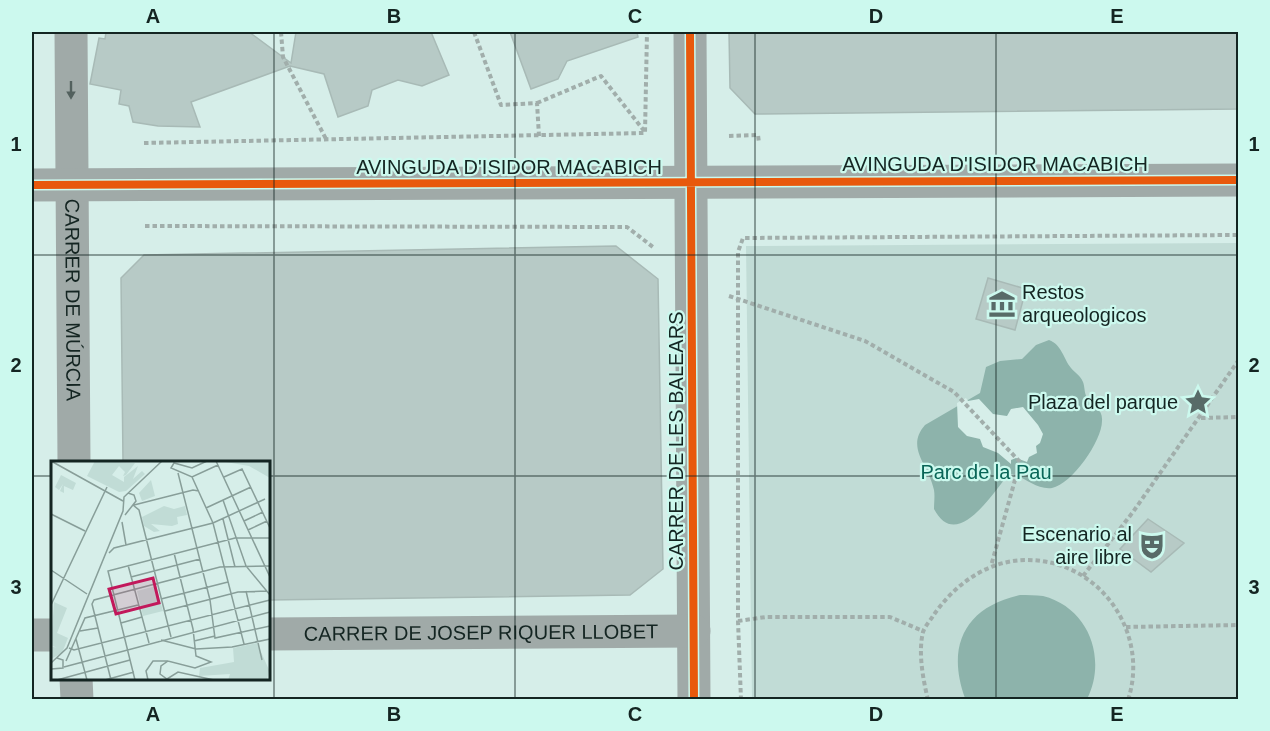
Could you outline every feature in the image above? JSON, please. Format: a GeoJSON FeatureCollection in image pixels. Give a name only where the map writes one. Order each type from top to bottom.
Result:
{"type":"FeatureCollection","features":[{"type":"Feature","properties":{"kind":"street","name":"CARRER DE MÚRCIA"},"geometry":{"type":"LineString","coordinates":[[72,32],[74,461]]}},
{"type":"Feature","properties":{"kind":"street","name":"CARRER DE LES BALEARS"},"geometry":{"type":"LineString","coordinates":[[690,32],[694,699]]}},
{"type":"Feature","properties":{"kind":"street","name":"AVINGUDA D'ISIDOR MACABICH"},"geometry":{"type":"LineString","coordinates":[[32,185],[1239,180]]}},
{"type":"Feature","properties":{"kind":"street","name":"CARRER DE JOSEP RIQUER LLOBET"},"geometry":{"type":"LineString","coordinates":[[270,634],[694,631]]}},
{"type":"Feature","properties":{"kind":"street"},"geometry":{"type":"LineString","coordinates":[[32,635],[51,635]]}},
{"type":"Feature","properties":{"kind":"street"},"geometry":{"type":"LineString","coordinates":[[76,680],[77,699]]}},
{"type":"Feature","properties":{"kind":"path"},"geometry":{"type":"LineString","coordinates":[[281,32],[283,57],[326,139]]}},
{"type":"Feature","properties":{"kind":"path"},"geometry":{"type":"LineString","coordinates":[[474,32],[501,105],[537,103],[601,76],[645,133]]}},
{"type":"Feature","properties":{"kind":"path"},"geometry":{"type":"LineString","coordinates":[[645,133],[647,32]]}},
{"type":"Feature","properties":{"kind":"path"},"geometry":{"type":"LineString","coordinates":[[537,103],[539,135]]}},
{"type":"Feature","properties":{"kind":"path"},"geometry":{"type":"LineString","coordinates":[[136,143],[645,133]]}},
{"type":"Feature","properties":{"kind":"path"},"geometry":{"type":"LineString","coordinates":[[719,136],[758,135],[760,149]]}},
{"type":"Feature","properties":{"kind":"path"},"geometry":{"type":"LineString","coordinates":[[133,226],[627,227],[658,251]]}},
{"type":"Feature","properties":{"kind":"path"},"geometry":{"type":"LineString","coordinates":[[741,699],[738,621],[737,298],[738,252],[743,238],[1239,235]]}},
{"type":"Feature","properties":{"kind":"path"},"geometry":{"type":"LineString","coordinates":[[692,290],[737,298],[865,341],[954,392],[1020,462],[991,566]]}},
{"type":"Feature","properties":{"kind":"path"},"geometry":{"type":"LineString","coordinates":[[1083,576],[1133,513],[1239,361]]}},
{"type":"Feature","properties":{"kind":"path"},"geometry":{"type":"LineString","coordinates":[[1200,418],[1239,417]]}},
{"type":"Feature","properties":{"kind":"path"},"geometry":{"type":"LineString","coordinates":[[928,699],[921,674],[923,631],[960,584],[991,566],[1027,560],[1063,566],[1083,576],[1095,584],[1119,610],[1132,644],[1134,681],[1128,699]]}},
{"type":"Feature","properties":{"kind":"path"},"geometry":{"type":"LineString","coordinates":[[694,631],[766,616],[890,617],[923,631]]}},
{"type":"Feature","properties":{"kind":"path"},"geometry":{"type":"LineString","coordinates":[[1126,627],[1239,625]]}},
{"type":"Feature","properties":{"kind":"green space","name":"Parc de la Pau"},"geometry":{"type":"Polygon","coordinates":[[[1238,243],[1238,699],[752,699],[746,246],[1238,243]]]}},
{"type":"Feature","properties":{"kind":"shaded area"},"geometry":{"type":"Polygon","coordinates":[[[1049,340],[1062,352],[1071,368],[1083,382],[1090,402],[1098,408],[1101,414],[1101,429],[1091,450],[1077,470],[1060,485],[1052,488],[1040,487],[1009,474],[985,504],[964,522],[953,524],[943,521],[934,509],[934,490],[918,449],[919,433],[925,425],[980,393],[986,367],[1000,361],[1022,359],[1036,345],[1049,340]]]}},
{"type":"Feature","properties":{"kind":"shaded area"},"geometry":{"type":"Polygon","coordinates":[[[1020,595],[1043,596],[1059,602],[1073,612],[1083,624],[1090,637],[1095,668],[1093,684],[1087,699],[965,698],[958,662],[965,631],[973,619],[986,609],[1020,595]]]}},
{"type":"Feature","properties":{"kind":"pier"},"geometry":{"type":"Polygon","coordinates":[[[966,398],[968,401],[979,399],[993,414],[1007,416],[1011,409],[1023,407],[1043,434],[1040,443],[1036,446],[1037,453],[1029,457],[1027,462],[1016,458],[1011,460],[1011,464],[998,453],[983,447],[980,439],[967,436],[958,427],[957,403],[966,398]]]}},
{"type":"Feature","properties":{"kind":"building"},"geometry":{"type":"Polygon","coordinates":[[[106,32],[249,32],[291,63],[296,32],[431,32],[449,75],[422,86],[398,80],[372,90],[368,106],[338,117],[324,74],[290,66],[191,102],[200,127],[158,126],[133,122],[129,106],[119,104],[121,90],[90,84],[99,38],[105,39],[106,32]]]}},
{"type":"Feature","properties":{"kind":"building"},"geometry":{"type":"Polygon","coordinates":[[[510,32],[637,32],[638,37],[567,61],[558,79],[531,89],[510,32]]]}},
{"type":"Feature","properties":{"kind":"building"},"geometry":{"type":"Polygon","coordinates":[[[729,32],[1239,32],[1239,109],[755,114],[730,88],[729,32]]]}},
{"type":"Feature","properties":{"kind":"building"},"geometry":{"type":"Polygon","coordinates":[[[616,246],[658,279],[663,569],[630,595],[270,600],[270,461],[123,461],[121,278],[144,255],[616,246]]]}},
{"type":"Feature","properties":{"kind":"building","name":"Restos arqueologicos"},"geometry":{"type":"Polygon","coordinates":[[[988,278],[1026,289],[1015,330],[976,319],[988,278]]]}},
{"type":"Feature","properties":{"kind":"building","name":"Escenario al aire libre"},"geometry":{"type":"Polygon","coordinates":[[[1148,519],[1184,543],[1151,572],[1120,549],[1148,519]]]}},
{"type":"Feature","properties":{"kind":"cycle path"},"geometry":{"type":"LineString","coordinates":[[690,32],[694,700]]}},
{"type":"Feature","properties":{"kind":"cycle path"},"geometry":{"type":"LineString","coordinates":[[32,185],[1238,180]]}},
{"type":"Feature","properties":{"kind":"place","name":"Restos arqueologicos"},"geometry":{"type":"Point","coordinates":[1002,304]}},
{"type":"Feature","properties":{"kind":"place","name":"Plaza del parque"},"geometry":{"type":"Point","coordinates":[1198,402]}},
{"type":"Feature","properties":{"kind":"place","name":"Escenario al aire libre"},"geometry":{"type":"Point","coordinates":[1152,546]}}]}
